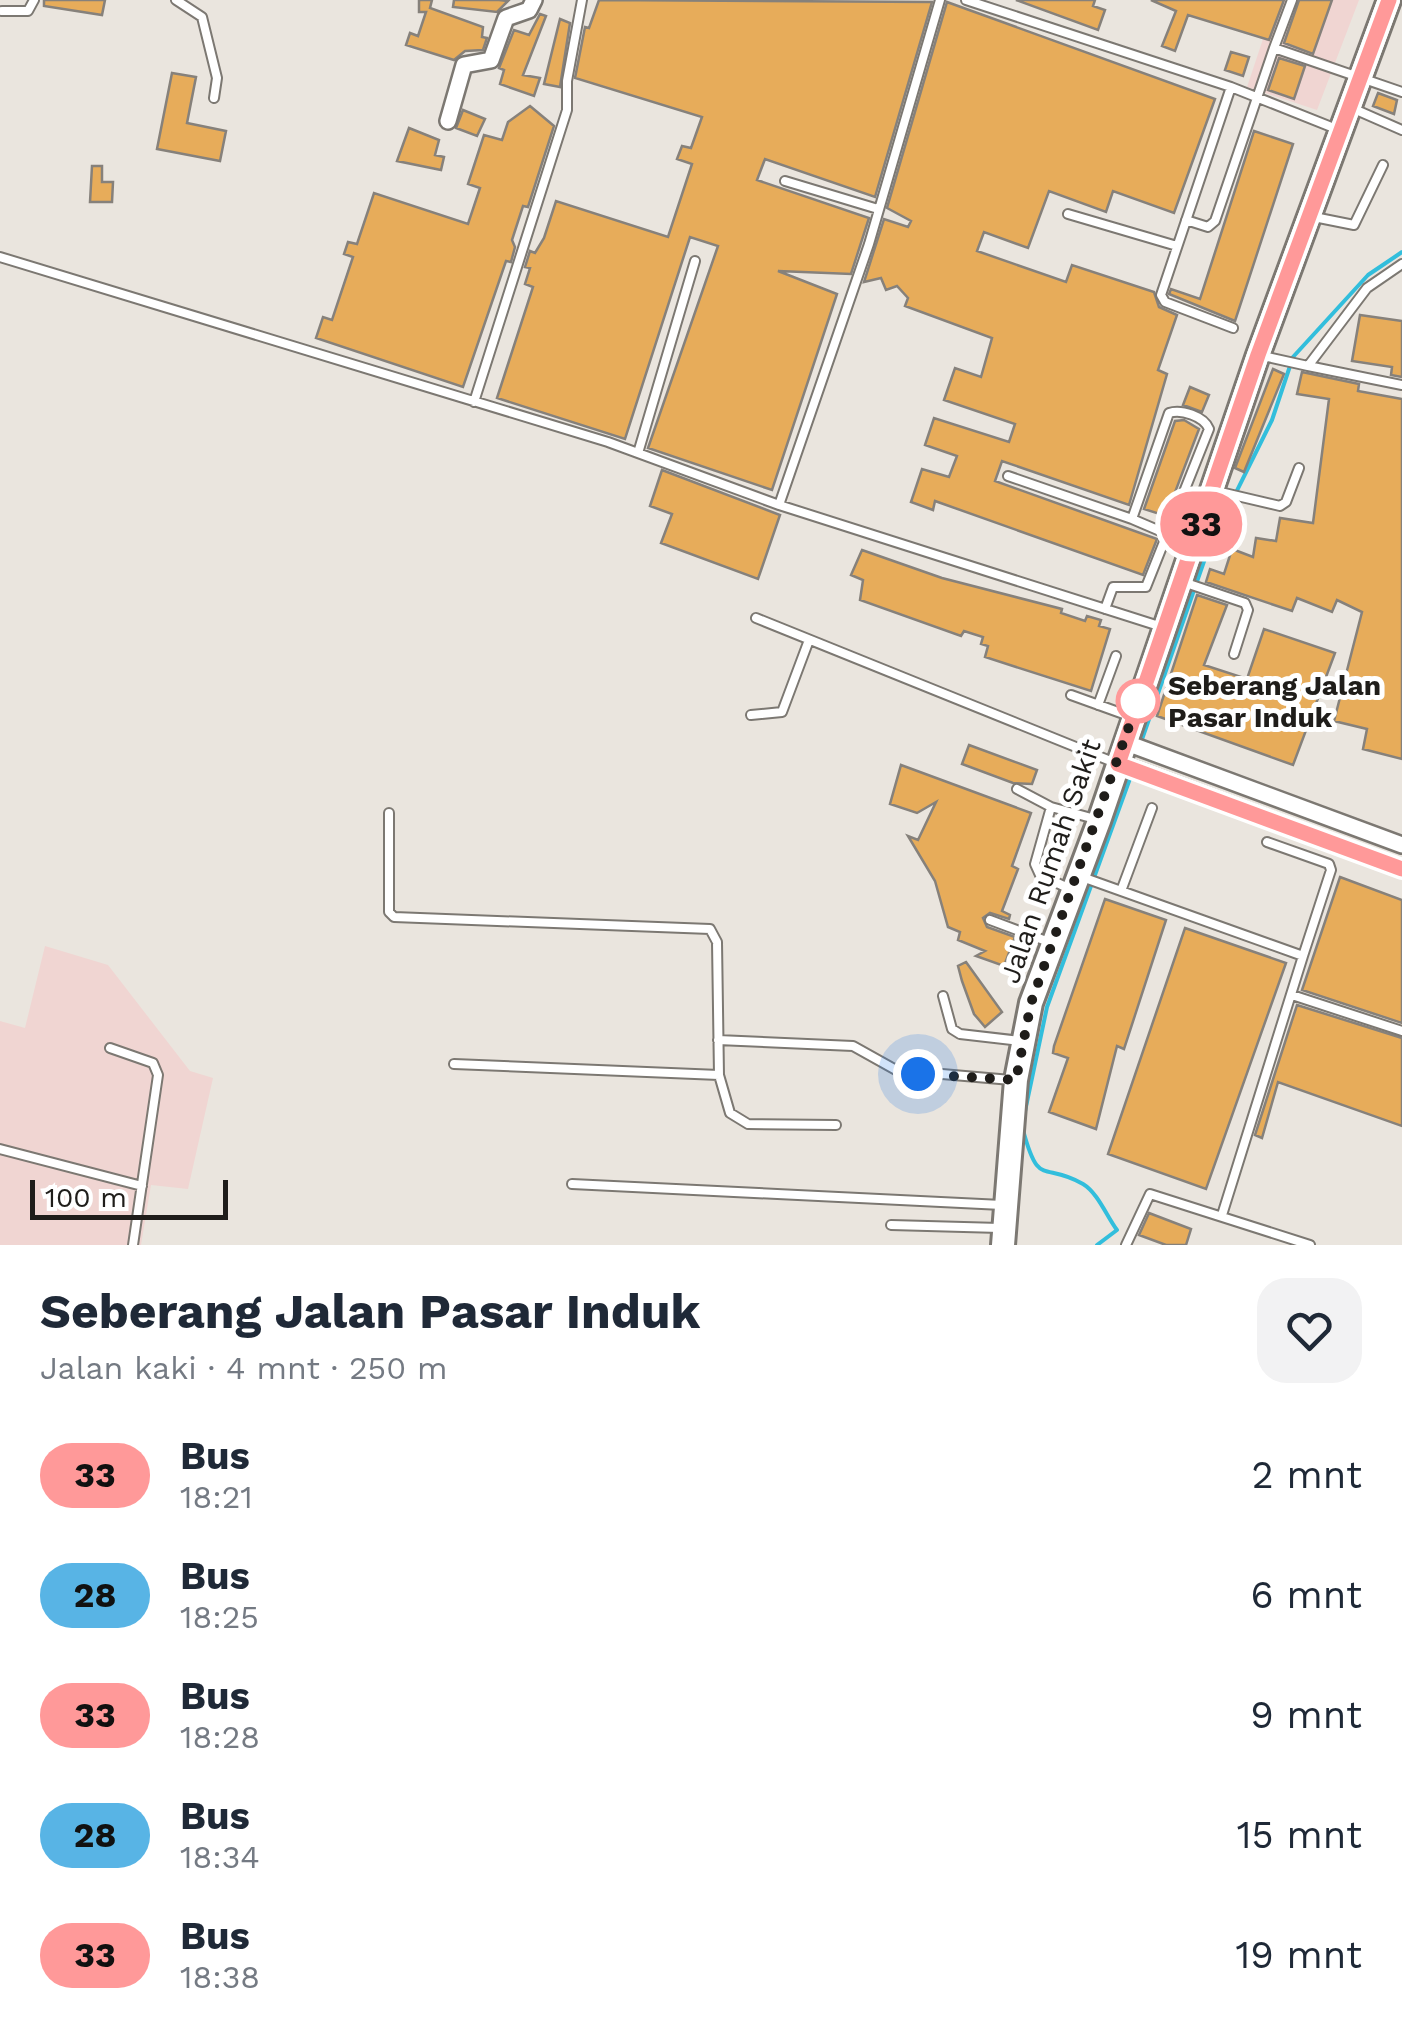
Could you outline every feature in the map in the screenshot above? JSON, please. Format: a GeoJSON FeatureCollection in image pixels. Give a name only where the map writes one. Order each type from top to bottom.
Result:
{"type":"FeatureCollection","features":[{"type":"Feature","properties":{"kind":"main road","name":"Jalan Rumah Sakit"},"geometry":{"type":"LineString","coordinates":[[1004,1226],[1022,1041],[1053,944],[1084,882],[1099,820],[1132,757],[1132,716],[1164,628],[1190,585],[1268,357],[1310,216],[1389,0]]}},
{"type":"Feature","properties":{"kind":"street"},"geometry":{"type":"LineString","coordinates":[[448,121],[464,65],[490,60],[506,18],[530,10],[534,0]]}},
{"type":"Feature","properties":{"kind":"street"},"geometry":{"type":"LineString","coordinates":[[1132,757],[1402,845]]}},
{"type":"Feature","properties":{"kind":"street"},"geometry":{"type":"LineString","coordinates":[[1132,757],[1402,869]]}},
{"type":"Feature","properties":{"kind":"lane"},"geometry":{"type":"LineString","coordinates":[[2,11],[28,11],[34,0]]}},
{"type":"Feature","properties":{"kind":"lane"},"geometry":{"type":"LineString","coordinates":[[176,0],[202,17],[218,78],[214,98]]}},
{"type":"Feature","properties":{"kind":"lane"},"geometry":{"type":"LineString","coordinates":[[474,402],[567,110],[567,81],[582,0]]}},
{"type":"Feature","properties":{"kind":"lane"},"geometry":{"type":"LineString","coordinates":[[778,505],[878,208],[940,0]]}},
{"type":"Feature","properties":{"kind":"lane"},"geometry":{"type":"LineString","coordinates":[[966,0],[1231,87],[1341,131]]}},
{"type":"Feature","properties":{"kind":"lane"},"geometry":{"type":"LineString","coordinates":[[1186,220],[1208,228],[1215,221],[1292,0]]}},
{"type":"Feature","properties":{"kind":"lane"},"geometry":{"type":"LineString","coordinates":[[1274,48],[1402,92]]}},
{"type":"Feature","properties":{"kind":"lane"},"geometry":{"type":"LineString","coordinates":[[1231,87],[1176,246],[1162,299],[1233,328]]}},
{"type":"Feature","properties":{"kind":"lane"},"geometry":{"type":"LineString","coordinates":[[1350,107],[1402,130]]}},
{"type":"Feature","properties":{"kind":"lane"},"geometry":{"type":"LineString","coordinates":[[1310,216],[1354,224],[1384,164]]}},
{"type":"Feature","properties":{"kind":"lane"},"geometry":{"type":"LineString","coordinates":[[786,181],[878,208]]}},
{"type":"Feature","properties":{"kind":"lane"},"geometry":{"type":"LineString","coordinates":[[1068,214],[1176,246]]}},
{"type":"Feature","properties":{"kind":"lane"},"geometry":{"type":"LineString","coordinates":[[0,257],[638,453],[778,505],[1164,628]]}},
{"type":"Feature","properties":{"kind":"lane"},"geometry":{"type":"LineString","coordinates":[[638,453],[696,261]]}},
{"type":"Feature","properties":{"kind":"lane"},"geometry":{"type":"LineString","coordinates":[[1308,366],[1366,288],[1402,264]]}},
{"type":"Feature","properties":{"kind":"lane"},"geometry":{"type":"LineString","coordinates":[[1268,357],[1402,385]]}},
{"type":"Feature","properties":{"kind":"lane"},"geometry":{"type":"LineString","coordinates":[[1106,609],[1113,588],[1146,587],[1209,429],[1202,418],[1169,413],[1132,519]]}},
{"type":"Feature","properties":{"kind":"lane"},"geometry":{"type":"LineString","coordinates":[[1220,492],[1280,506],[1286,502],[1299,468]]}},
{"type":"Feature","properties":{"kind":"lane"},"geometry":{"type":"LineString","coordinates":[[1008,476],[1167,534]]}},
{"type":"Feature","properties":{"kind":"lane"},"geometry":{"type":"LineString","coordinates":[[1190,585],[1244,603],[1248,610],[1234,654]]}},
{"type":"Feature","properties":{"kind":"lane"},"geometry":{"type":"LineString","coordinates":[[756,618],[1132,757]]}},
{"type":"Feature","properties":{"kind":"lane"},"geometry":{"type":"LineString","coordinates":[[752,715],[782,712],[809,640]]}},
{"type":"Feature","properties":{"kind":"lane"},"geometry":{"type":"LineString","coordinates":[[1098,705],[1116,656]]}},
{"type":"Feature","properties":{"kind":"lane"},"geometry":{"type":"LineString","coordinates":[[1071,694],[1132,716]]}},
{"type":"Feature","properties":{"kind":"lane"},"geometry":{"type":"LineString","coordinates":[[1017,789],[1051,806],[1099,820]]}},
{"type":"Feature","properties":{"kind":"lane"},"geometry":{"type":"LineString","coordinates":[[1051,806],[1036,869],[1121,890],[1303,956]]}},
{"type":"Feature","properties":{"kind":"lane"},"geometry":{"type":"LineString","coordinates":[[1121,890],[1152,808]]}},
{"type":"Feature","properties":{"kind":"lane"},"geometry":{"type":"LineString","coordinates":[[389,813],[389,912],[394,917],[710,929],[718,942],[719,1074],[730,1113],[748,1124],[836,1125]]}},
{"type":"Feature","properties":{"kind":"lane"},"geometry":{"type":"LineString","coordinates":[[1222,1215],[1332,870],[1329,864],[1268,842]]}},
{"type":"Feature","properties":{"kind":"lane"},"geometry":{"type":"LineString","coordinates":[[990,920],[1053,944]]}},
{"type":"Feature","properties":{"kind":"lane"},"geometry":{"type":"LineString","coordinates":[[1292,995],[1402,1031]]}},
{"type":"Feature","properties":{"kind":"lane"},"geometry":{"type":"LineString","coordinates":[[943,996],[952,1029],[960,1034],[1022,1041]]}},
{"type":"Feature","properties":{"kind":"lane"},"geometry":{"type":"LineString","coordinates":[[718,1040],[854,1046],[896,1070],[1016,1080]]}},
{"type":"Feature","properties":{"kind":"lane"},"geometry":{"type":"LineString","coordinates":[[110,1048],[153,1063],[158,1075],[133,1245]]}},
{"type":"Feature","properties":{"kind":"lane"},"geometry":{"type":"LineString","coordinates":[[454,1064],[719,1074]]}},
{"type":"Feature","properties":{"kind":"lane"},"geometry":{"type":"LineString","coordinates":[[0,1150],[142,1186]]}},
{"type":"Feature","properties":{"kind":"lane"},"geometry":{"type":"LineString","coordinates":[[572,1184],[1004,1226]]}},
{"type":"Feature","properties":{"kind":"lane"},"geometry":{"type":"LineString","coordinates":[[1126,1245],[1150,1194],[1310,1245]]}},
{"type":"Feature","properties":{"kind":"lane"},"geometry":{"type":"LineString","coordinates":[[890,1226],[1004,1226]]}},
{"type":"Feature","properties":{"kind":"shaded area"},"geometry":{"type":"Polygon","coordinates":[[[1276,0],[1359,0],[1317,110],[1247,87],[1276,0]]]}},
{"type":"Feature","properties":{"kind":"shaded area"},"geometry":{"type":"Polygon","coordinates":[[[45,946],[108,965],[190,1071],[213,1078],[188,1189],[151,1185],[141,1245],[0,1245],[0,1021],[25,1028],[45,946]]]}},
{"type":"Feature","properties":{"kind":"building"},"geometry":{"type":"Polygon","coordinates":[[[44,0],[105,0],[102,15],[44,6],[44,0]]]}},
{"type":"Feature","properties":{"kind":"building"},"geometry":{"type":"Polygon","coordinates":[[[419,0],[432,0],[430,8],[483,27],[482,37],[487,38],[483,50],[465,51],[454,60],[406,45],[410,33],[418,36],[426,12],[419,12],[419,0]]]}},
{"type":"Feature","properties":{"kind":"building"},"geometry":{"type":"Polygon","coordinates":[[[454,0],[508,1],[497,12],[453,7],[454,0]]]}},
{"type":"Feature","properties":{"kind":"building"},"geometry":{"type":"Polygon","coordinates":[[[599,0],[932,2],[875,197],[765,159],[757,180],[869,218],[851,274],[778,271],[837,294],[772,490],[648,448],[718,246],[690,237],[625,439],[497,398],[533,287],[525,284],[530,268],[525,267],[530,251],[535,253],[544,238],[556,201],[668,237],[692,164],[677,159],[682,146],[691,148],[702,117],[575,78],[585,27],[589,28],[599,0]]]}},
{"type":"Feature","properties":{"kind":"building"},"geometry":{"type":"Polygon","coordinates":[[[1016,0],[1095,0],[1093,6],[1105,10],[1098,30],[1016,0]]]}},
{"type":"Feature","properties":{"kind":"building"},"geometry":{"type":"Polygon","coordinates":[[[1151,0],[1284,0],[1269,40],[1188,15],[1175,51],[1162,46],[1176,11],[1151,0]]]}},
{"type":"Feature","properties":{"kind":"building"},"geometry":{"type":"Polygon","coordinates":[[[1299,0],[1332,0],[1313,54],[1284,43],[1299,0]]]}},
{"type":"Feature","properties":{"kind":"building"},"geometry":{"type":"Polygon","coordinates":[[[947,2],[1215,99],[1174,213],[1113,191],[1106,212],[1049,191],[1028,248],[984,232],[977,251],[1066,282],[1072,265],[1154,292],[1159,307],[1177,315],[1158,370],[1167,374],[1129,505],[1002,461],[995,481],[1157,539],[1143,575],[935,501],[933,510],[911,502],[922,469],[949,477],[957,456],[925,445],[934,418],[1009,442],[1015,424],[944,400],[955,368],[981,377],[992,338],[905,306],[908,298],[897,286],[886,290],[881,278],[864,282],[884,219],[908,227],[911,221],[887,208],[947,2]]]}},
{"type":"Feature","properties":{"kind":"building"},"geometry":{"type":"Polygon","coordinates":[[[540,14],[546,16],[523,75],[540,78],[534,96],[500,84],[504,70],[499,68],[514,30],[529,35],[540,14]]]}},
{"type":"Feature","properties":{"kind":"building"},"geometry":{"type":"Polygon","coordinates":[[[560,19],[570,23],[560,87],[544,84],[560,19]]]}},
{"type":"Feature","properties":{"kind":"building"},"geometry":{"type":"Polygon","coordinates":[[[1231,52],[1249,57],[1243,76],[1225,70],[1231,52]]]}},
{"type":"Feature","properties":{"kind":"building"},"geometry":{"type":"Polygon","coordinates":[[[1279,58],[1305,66],[1294,99],[1268,90],[1279,58]]]}},
{"type":"Feature","properties":{"kind":"building"},"geometry":{"type":"Polygon","coordinates":[[[172,73],[196,77],[187,123],[226,131],[220,161],[157,149],[172,73]]]}},
{"type":"Feature","properties":{"kind":"building"},"geometry":{"type":"Polygon","coordinates":[[[1378,93],[1397,100],[1394,114],[1373,106],[1378,93]]]}},
{"type":"Feature","properties":{"kind":"building"},"geometry":{"type":"Polygon","coordinates":[[[530,106],[554,126],[528,207],[523,206],[512,240],[515,247],[511,262],[506,261],[463,387],[316,338],[323,317],[332,320],[353,257],[344,254],[348,242],[357,244],[374,193],[468,224],[480,188],[468,184],[484,135],[502,140],[508,122],[530,106]]]}},
{"type":"Feature","properties":{"kind":"building"},"geometry":{"type":"Polygon","coordinates":[[[463,110],[485,119],[477,136],[456,128],[463,110]]]}},
{"type":"Feature","properties":{"kind":"building"},"geometry":{"type":"Polygon","coordinates":[[[409,128],[439,140],[435,155],[444,157],[441,170],[397,161],[409,128]]]}},
{"type":"Feature","properties":{"kind":"building"},"geometry":{"type":"Polygon","coordinates":[[[1254,131],[1293,144],[1235,321],[1169,294],[1171,289],[1200,299],[1254,131]]]}},
{"type":"Feature","properties":{"kind":"building"},"geometry":{"type":"Polygon","coordinates":[[[92,166],[102,166],[102,182],[113,182],[112,202],[90,202],[92,166]]]}},
{"type":"Feature","properties":{"kind":"building"},"geometry":{"type":"Polygon","coordinates":[[[1360,315],[1402,321],[1402,377],[1391,375],[1392,367],[1352,361],[1360,315]]]}},
{"type":"Feature","properties":{"kind":"building"},"geometry":{"type":"Polygon","coordinates":[[[1273,369],[1284,374],[1244,472],[1235,468],[1273,369]]]}},
{"type":"Feature","properties":{"kind":"building"},"geometry":{"type":"Polygon","coordinates":[[[1302,372],[1359,384],[1358,391],[1402,399],[1402,759],[1363,749],[1367,729],[1334,721],[1362,612],[1337,600],[1332,612],[1297,598],[1292,611],[1206,582],[1210,569],[1224,574],[1232,549],[1253,557],[1256,538],[1276,541],[1280,518],[1313,523],[1329,399],[1297,394],[1302,372]]]}},
{"type":"Feature","properties":{"kind":"building"},"geometry":{"type":"Polygon","coordinates":[[[1190,387],[1209,395],[1202,412],[1183,405],[1190,387]]]}},
{"type":"Feature","properties":{"kind":"building"},"geometry":{"type":"Polygon","coordinates":[[[1184,420],[1199,429],[1166,516],[1144,509],[1175,421],[1184,420]]]}},
{"type":"Feature","properties":{"kind":"building"},"geometry":{"type":"Polygon","coordinates":[[[662,470],[780,515],[758,579],[661,543],[672,514],[650,506],[662,470]]]}},
{"type":"Feature","properties":{"kind":"building"},"geometry":{"type":"Polygon","coordinates":[[[862,550],[942,578],[1062,609],[1061,613],[1085,621],[1087,616],[1101,620],[1099,626],[1110,629],[1091,691],[985,657],[988,646],[981,644],[983,637],[964,631],[961,636],[860,600],[863,580],[851,575],[862,550]]]}},
{"type":"Feature","properties":{"kind":"building"},"geometry":{"type":"Polygon","coordinates":[[[1197,595],[1227,605],[1204,665],[1247,679],[1264,629],[1335,653],[1293,765],[1157,716],[1197,595]]]}},
{"type":"Feature","properties":{"kind":"building"},"geometry":{"type":"Polygon","coordinates":[[[969,745],[1037,770],[1032,784],[1013,783],[962,764],[969,745]]]}},
{"type":"Feature","properties":{"kind":"building"},"geometry":{"type":"Polygon","coordinates":[[[901,765],[1031,813],[1012,866],[1018,869],[1002,911],[1010,915],[1009,919],[990,913],[983,918],[987,927],[1015,937],[1004,966],[976,956],[985,951],[958,940],[960,932],[948,927],[935,881],[908,836],[918,840],[936,802],[917,813],[890,804],[901,765]]]}},
{"type":"Feature","properties":{"kind":"building"},"geometry":{"type":"Polygon","coordinates":[[[1340,877],[1402,900],[1402,1023],[1302,990],[1340,877]]]}},
{"type":"Feature","properties":{"kind":"building"},"geometry":{"type":"Polygon","coordinates":[[[1105,899],[1166,920],[1124,1049],[1117,1046],[1096,1129],[1049,1112],[1068,1058],[1053,1053],[1054,1046],[1105,899]]]}},
{"type":"Feature","properties":{"kind":"building"},"geometry":{"type":"Polygon","coordinates":[[[1185,928],[1286,963],[1206,1189],[1108,1154],[1185,928]]]}},
{"type":"Feature","properties":{"kind":"building"},"geometry":{"type":"Polygon","coordinates":[[[966,962],[1002,1012],[985,1027],[974,1014],[962,981],[958,966],[966,962]]]}},
{"type":"Feature","properties":{"kind":"building"},"geometry":{"type":"Polygon","coordinates":[[[1297,1005],[1402,1038],[1402,1126],[1278,1082],[1262,1138],[1255,1135],[1297,1005]]]}},
{"type":"Feature","properties":{"kind":"building"},"geometry":{"type":"Polygon","coordinates":[[[1149,1213],[1191,1229],[1186,1245],[1166,1245],[1139,1235],[1149,1213]]]}},
{"type":"Feature","properties":{"kind":"waterway"},"geometry":{"type":"LineString","coordinates":[[1140,745],[1209,547],[1272,420],[1293,357],[1368,275],[1402,252]]}},
{"type":"Feature","properties":{"kind":"waterway"},"geometry":{"type":"LineString","coordinates":[[1024,1116],[1047,1007],[1132,773]]}},
{"type":"Feature","properties":{"kind":"waterway"},"geometry":{"type":"LineString","coordinates":[[1023,1130],[1038,1167],[1083,1184],[1102,1206],[1117,1230],[1097,1245]]}},
{"type":"Feature","properties":{"kind":"bus line","name":"33"},"geometry":{"type":"LineString","coordinates":[[1389,0],[1258,355],[1118,764],[1402,869]]}},
{"type":"Feature","properties":{"kind":"place","name":"Seberang Jalan Pasar Induk"},"geometry":{"type":"Point","coordinates":[1138,701]}},
{"type":"Feature","properties":{"kind":"route"},"geometry":{"type":"LineString","coordinates":[[918,1074],[1016,1080],[1031,1003],[1099,820],[1139,698],[1138,701]]}}]}
